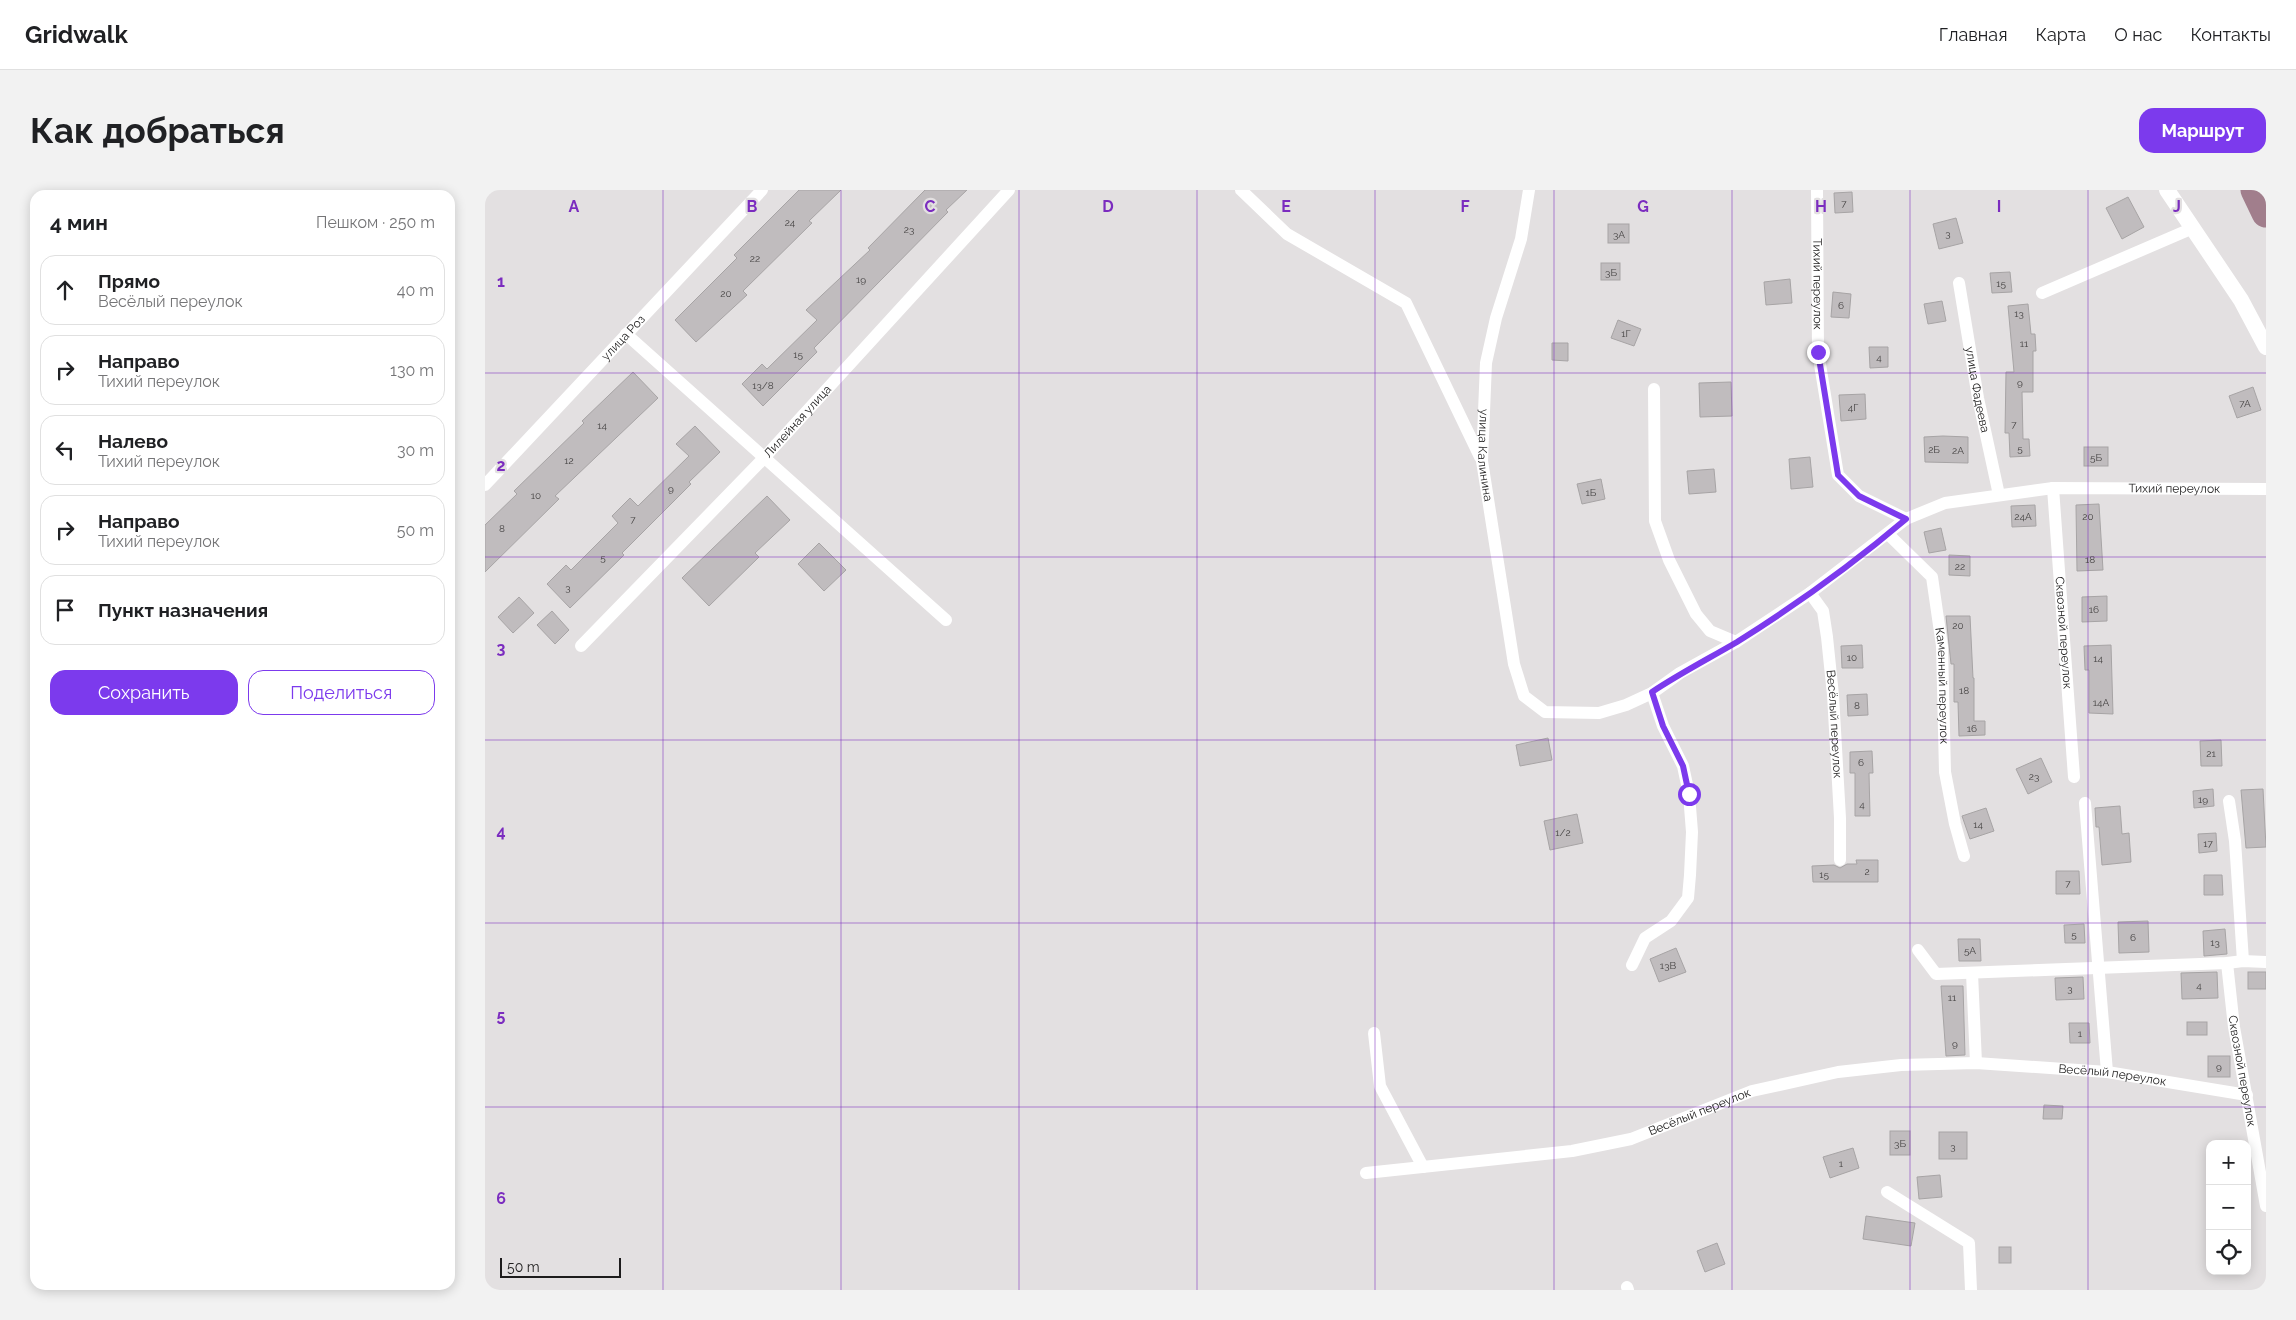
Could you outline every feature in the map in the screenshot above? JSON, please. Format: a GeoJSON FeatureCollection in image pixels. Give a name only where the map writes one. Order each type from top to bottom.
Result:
{"type":"FeatureCollection","features":[{"type":"Feature","properties":{"kind":"street","name":"улица Роз"},"geometry":{"type":"LineString","coordinates":[[485,485],[762,190]]}},
{"type":"Feature","properties":{"kind":"street","name":"Лилейная улица"},"geometry":{"type":"LineString","coordinates":[[581,646],[764,458],[1009,190]]}},
{"type":"Feature","properties":{"kind":"street"},"geometry":{"type":"LineString","coordinates":[[1241,190],[1287,234],[1406,303],[1482,461]]}},
{"type":"Feature","properties":{"kind":"street","name":"улица Калинина"},"geometry":{"type":"LineString","coordinates":[[1529,190],[1521,239],[1496,318],[1485,363],[1482,461],[1513,664],[1524,696],[1545,712]]}},
{"type":"Feature","properties":{"kind":"street","name":"Тихий переулок"},"geometry":{"type":"LineString","coordinates":[[1817,190],[1818,352],[1838,475],[1859,496],[1906,519]]}},
{"type":"Feature","properties":{"kind":"street"},"geometry":{"type":"LineString","coordinates":[[2167,190],[2241,300],[2266,347]]}},
{"type":"Feature","properties":{"kind":"street"},"geometry":{"type":"LineString","coordinates":[[2042,293],[2193,228]]}},
{"type":"Feature","properties":{"kind":"street","name":"улица Фадеева"},"geometry":{"type":"LineString","coordinates":[[1959,284],[1977,398],[1999,495]]}},
{"type":"Feature","properties":{"kind":"street"},"geometry":{"type":"LineString","coordinates":[[626,334],[946,620]]}},
{"type":"Feature","properties":{"kind":"street"},"geometry":{"type":"LineString","coordinates":[[1654,390],[1655,521],[1669,560],[1696,614],[1710,631],[1736,642]]}},
{"type":"Feature","properties":{"kind":"street","name":"Тихий переулок"},"geometry":{"type":"LineString","coordinates":[[1545,712],[1599,713],[1625,705],[1652,692],[1680,673],[1736,642],[1810,593],[1906,519],[1945,503],[2053,488],[2266,489]]}},
{"type":"Feature","properties":{"kind":"street","name":"Сквозной переулок"},"geometry":{"type":"LineString","coordinates":[[2053,488],[2074,777]]}},
{"type":"Feature","properties":{"kind":"street","name":"Каменный переулок"},"geometry":{"type":"LineString","coordinates":[[1888,534],[1932,577],[1942,646],[1945,772],[1955,824],[1964,856]]}},
{"type":"Feature","properties":{"kind":"street","name":"Весёлый переулок"},"geometry":{"type":"LineString","coordinates":[[1810,593],[1823,611],[1827,637],[1841,818],[1841,860]]}},
{"type":"Feature","properties":{"kind":"street"},"geometry":{"type":"LineString","coordinates":[[1632,965],[1645,938],[1671,921],[1688,898],[1690,875],[1692,832],[1689,794],[1683,766],[1663,726],[1652,692]]}},
{"type":"Feature","properties":{"kind":"street"},"geometry":{"type":"LineString","coordinates":[[2229,801],[2235,841],[2243,961]]}},
{"type":"Feature","properties":{"kind":"street"},"geometry":{"type":"LineString","coordinates":[[2085,803],[2097,969],[2107,1072]]}},
{"type":"Feature","properties":{"kind":"street"},"geometry":{"type":"LineString","coordinates":[[1918,950],[1936,974],[2097,969],[2243,961],[2266,962]]}},
{"type":"Feature","properties":{"kind":"street","name":"Сквозной переулок"},"geometry":{"type":"LineString","coordinates":[[2227,963],[2234,1027],[2266,1206]]}},
{"type":"Feature","properties":{"kind":"street"},"geometry":{"type":"LineString","coordinates":[[1972,973],[1976,1062]]}},
{"type":"Feature","properties":{"kind":"street"},"geometry":{"type":"LineString","coordinates":[[1374,1033],[1380,1086],[1423,1167]]}},
{"type":"Feature","properties":{"kind":"street","name":"Весёлый переулок"},"geometry":{"type":"LineString","coordinates":[[1365,1173],[1572,1151],[1631,1140],[1752,1091],[1838,1072],[1901,1065],[1976,1062],[2107,1072],[2247,1095]]}},
{"type":"Feature","properties":{"kind":"street"},"geometry":{"type":"LineString","coordinates":[[1887,1192],[1969,1243],[1971,1290]]}},
{"type":"Feature","properties":{"kind":"building"},"geometry":{"type":"Polygon","coordinates":[[[799,190],[841,190],[809,221],[812,223],[743,291],[747,295],[696,342],[675,320],[737,258],[734,255],[799,190]]]}},
{"type":"Feature","properties":{"kind":"building"},"geometry":{"type":"Polygon","coordinates":[[[925,190],[967,190],[946,210],[948,212],[814,348],[817,352],[763,406],[742,384],[762,364],[767,369],[817,320],[806,310],[870,250],[868,248],[925,190]]]}},
{"type":"Feature","properties":{"kind":"building"},"geometry":{"type":"Polygon","coordinates":[[[1852,192],[1853,212],[1835,213],[1834,193],[1852,192]]]}},
{"type":"Feature","properties":{"kind":"building"},"geometry":{"type":"Polygon","coordinates":[[[2128,197],[2144,227],[2122,239],[2106,208],[2128,197]]]}},
{"type":"Feature","properties":{"kind":"building"},"geometry":{"type":"Polygon","coordinates":[[[1956,218],[1963,243],[1939,249],[1933,224],[1956,218]]]}},
{"type":"Feature","properties":{"kind":"building"},"geometry":{"type":"Polygon","coordinates":[[[1608,224],[1629,224],[1629,243],[1608,243],[1608,224]]]}},
{"type":"Feature","properties":{"kind":"building"},"geometry":{"type":"Polygon","coordinates":[[[1601,263],[1620,263],[1620,280],[1601,280],[1601,263]]]}},
{"type":"Feature","properties":{"kind":"building"},"geometry":{"type":"Polygon","coordinates":[[[2010,272],[2012,292],[1992,293],[1990,273],[2010,272]]]}},
{"type":"Feature","properties":{"kind":"building"},"geometry":{"type":"Polygon","coordinates":[[[1790,279],[1792,303],[1766,305],[1764,282],[1790,279]]]}},
{"type":"Feature","properties":{"kind":"building"},"geometry":{"type":"Polygon","coordinates":[[[1833,292],[1851,294],[1849,318],[1831,317],[1833,292]]]}},
{"type":"Feature","properties":{"kind":"building"},"geometry":{"type":"Polygon","coordinates":[[[1942,301],[1946,321],[1928,324],[1924,304],[1942,301]]]}},
{"type":"Feature","properties":{"kind":"building"},"geometry":{"type":"Polygon","coordinates":[[[2028,304],[2031,334],[2035,334],[2036,351],[2033,351],[2033,392],[2022,392],[2023,439],[2029,439],[2030,456],[2010,457],[2009,433],[2005,433],[2006,372],[2014,372],[2008,306],[2028,304]]]}},
{"type":"Feature","properties":{"kind":"building"},"geometry":{"type":"Polygon","coordinates":[[[1618,320],[1641,329],[1634,346],[1611,338],[1618,320]]]}},
{"type":"Feature","properties":{"kind":"building"},"geometry":{"type":"Polygon","coordinates":[[[1552,343],[1568,343],[1568,361],[1552,360],[1552,343]]]}},
{"type":"Feature","properties":{"kind":"building"},"geometry":{"type":"Polygon","coordinates":[[[1869,347],[1888,347],[1888,367],[1870,368],[1869,347]]]}},
{"type":"Feature","properties":{"kind":"building"},"geometry":{"type":"Polygon","coordinates":[[[633,372],[658,398],[555,496],[559,499],[485,572],[485,525],[517,494],[514,491],[633,372]]]}},
{"type":"Feature","properties":{"kind":"building"},"geometry":{"type":"Polygon","coordinates":[[[1731,382],[1732,416],[1700,417],[1699,383],[1731,382]]]}},
{"type":"Feature","properties":{"kind":"building"},"geometry":{"type":"Polygon","coordinates":[[[2253,387],[2261,410],[2237,418],[2229,396],[2253,387]]]}},
{"type":"Feature","properties":{"kind":"building"},"geometry":{"type":"Polygon","coordinates":[[[1865,394],[1866,419],[1841,421],[1839,395],[1865,394]]]}},
{"type":"Feature","properties":{"kind":"building"},"geometry":{"type":"Polygon","coordinates":[[[695,426],[720,452],[622,553],[624,555],[570,608],[547,584],[566,565],[571,570],[618,523],[612,516],[630,498],[638,506],[689,456],[676,444],[695,426]]]}},
{"type":"Feature","properties":{"kind":"building"},"geometry":{"type":"Polygon","coordinates":[[[1924,437],[1968,437],[1968,463],[1925,462],[1924,437]]]}},
{"type":"Feature","properties":{"kind":"building"},"geometry":{"type":"Polygon","coordinates":[[[2084,447],[2108,447],[2108,466],[2084,466],[2084,447]]]}},
{"type":"Feature","properties":{"kind":"building"},"geometry":{"type":"Polygon","coordinates":[[[1810,457],[1813,487],[1791,489],[1789,459],[1810,457]]]}},
{"type":"Feature","properties":{"kind":"building"},"geometry":{"type":"Polygon","coordinates":[[[1714,469],[1716,492],[1689,494],[1687,471],[1714,469]]]}},
{"type":"Feature","properties":{"kind":"building"},"geometry":{"type":"Polygon","coordinates":[[[1601,479],[1605,499],[1582,504],[1577,484],[1601,479]]]}},
{"type":"Feature","properties":{"kind":"building"},"geometry":{"type":"Polygon","coordinates":[[[767,496],[790,520],[755,553],[759,557],[709,606],[682,578],[767,496]]]}},
{"type":"Feature","properties":{"kind":"building"},"geometry":{"type":"Polygon","coordinates":[[[2099,504],[2103,570],[2077,571],[2076,505],[2099,504]]]}},
{"type":"Feature","properties":{"kind":"building"},"geometry":{"type":"Polygon","coordinates":[[[2035,505],[2036,526],[2012,527],[2011,506],[2035,505]]]}},
{"type":"Feature","properties":{"kind":"building"},"geometry":{"type":"Polygon","coordinates":[[[1941,528],[1946,550],[1929,553],[1924,532],[1941,528]]]}},
{"type":"Feature","properties":{"kind":"building"},"geometry":{"type":"Polygon","coordinates":[[[819,543],[846,570],[824,591],[798,564],[819,543]]]}},
{"type":"Feature","properties":{"kind":"building"},"geometry":{"type":"Polygon","coordinates":[[[1949,555],[1970,556],[1970,576],[1949,575],[1949,555]]]}},
{"type":"Feature","properties":{"kind":"building"},"geometry":{"type":"Polygon","coordinates":[[[2107,596],[2107,621],[2082,622],[2082,597],[2107,596]]]}},
{"type":"Feature","properties":{"kind":"building"},"geometry":{"type":"Polygon","coordinates":[[[519,597],[534,613],[513,633],[498,617],[519,597]]]}},
{"type":"Feature","properties":{"kind":"building"},"geometry":{"type":"Polygon","coordinates":[[[552,611],[569,630],[555,644],[537,625],[552,611]]]}},
{"type":"Feature","properties":{"kind":"building"},"geometry":{"type":"Polygon","coordinates":[[[1946,616],[1970,616],[1974,678],[1974,721],[1985,721],[1985,735],[1959,736],[1958,702],[1954,702],[1954,664],[1951,664],[1946,616]]]}},
{"type":"Feature","properties":{"kind":"building"},"geometry":{"type":"Polygon","coordinates":[[[1862,645],[1863,668],[1842,668],[1841,646],[1862,645]]]}},
{"type":"Feature","properties":{"kind":"building"},"geometry":{"type":"Polygon","coordinates":[[[2111,645],[2113,714],[2089,713],[2089,670],[2085,670],[2084,646],[2111,645]]]}},
{"type":"Feature","properties":{"kind":"building"},"geometry":{"type":"Polygon","coordinates":[[[1867,694],[1868,715],[1848,716],[1847,695],[1867,694]]]}},
{"type":"Feature","properties":{"kind":"building"},"geometry":{"type":"Polygon","coordinates":[[[1548,738],[1552,760],[1520,766],[1516,745],[1548,738]]]}},
{"type":"Feature","properties":{"kind":"building"},"geometry":{"type":"Polygon","coordinates":[[[2221,740],[2222,766],[2201,766],[2200,741],[2221,740]]]}},
{"type":"Feature","properties":{"kind":"building"},"geometry":{"type":"Polygon","coordinates":[[[1872,751],[1873,773],[1869,773],[1870,816],[1855,816],[1855,773],[1850,773],[1850,752],[1872,751]]]}},
{"type":"Feature","properties":{"kind":"building"},"geometry":{"type":"Polygon","coordinates":[[[2041,758],[2052,782],[2028,794],[2016,769],[2041,758]]]}},
{"type":"Feature","properties":{"kind":"building"},"geometry":{"type":"Polygon","coordinates":[[[2213,789],[2214,806],[2194,808],[2193,791],[2213,789]]]}},
{"type":"Feature","properties":{"kind":"building"},"geometry":{"type":"Polygon","coordinates":[[[2263,789],[2266,847],[2246,848],[2241,790],[2263,789]]]}},
{"type":"Feature","properties":{"kind":"building"},"geometry":{"type":"Polygon","coordinates":[[[2120,806],[2122,834],[2129,833],[2131,862],[2102,865],[2099,827],[2096,827],[2095,808],[2120,806]]]}},
{"type":"Feature","properties":{"kind":"building"},"geometry":{"type":"Polygon","coordinates":[[[1986,808],[1994,831],[1970,839],[1962,816],[1986,808]]]}},
{"type":"Feature","properties":{"kind":"building"},"geometry":{"type":"Polygon","coordinates":[[[1577,814],[1583,843],[1550,850],[1544,821],[1577,814]]]}},
{"type":"Feature","properties":{"kind":"building"},"geometry":{"type":"Polygon","coordinates":[[[2216,833],[2217,851],[2199,853],[2198,834],[2216,833]]]}},
{"type":"Feature","properties":{"kind":"building"},"geometry":{"type":"Polygon","coordinates":[[[1856,860],[1878,860],[1878,882],[1813,882],[1812,866],[1834,865],[1840,868],[1847,864],[1857,864],[1856,860]]]}},
{"type":"Feature","properties":{"kind":"building"},"geometry":{"type":"Polygon","coordinates":[[[2056,871],[2079,871],[2080,894],[2056,894],[2056,871]]]}},
{"type":"Feature","properties":{"kind":"building"},"geometry":{"type":"Polygon","coordinates":[[[2204,875],[2222,875],[2223,895],[2204,895],[2204,875]]]}},
{"type":"Feature","properties":{"kind":"building"},"geometry":{"type":"Polygon","coordinates":[[[2148,921],[2149,952],[2119,953],[2118,922],[2148,921]]]}},
{"type":"Feature","properties":{"kind":"building"},"geometry":{"type":"Polygon","coordinates":[[[2084,924],[2085,943],[2065,943],[2064,925],[2084,924]]]}},
{"type":"Feature","properties":{"kind":"building"},"geometry":{"type":"Polygon","coordinates":[[[2225,929],[2227,954],[2204,956],[2203,931],[2225,929]]]}},
{"type":"Feature","properties":{"kind":"building"},"geometry":{"type":"Polygon","coordinates":[[[1958,939],[1980,939],[1981,961],[1959,961],[1958,939]]]}},
{"type":"Feature","properties":{"kind":"building"},"geometry":{"type":"Polygon","coordinates":[[[1676,948],[1686,972],[1659,982],[1650,959],[1676,948]]]}},
{"type":"Feature","properties":{"kind":"building"},"geometry":{"type":"Polygon","coordinates":[[[2217,972],[2218,998],[2182,999],[2181,973],[2217,972]]]}},
{"type":"Feature","properties":{"kind":"building"},"geometry":{"type":"Polygon","coordinates":[[[2248,972],[2266,972],[2266,989],[2248,989],[2248,972]]]}},
{"type":"Feature","properties":{"kind":"building"},"geometry":{"type":"Polygon","coordinates":[[[2083,977],[2084,999],[2056,1000],[2055,978],[2083,977]]]}},
{"type":"Feature","properties":{"kind":"building"},"geometry":{"type":"Polygon","coordinates":[[[1941,986],[1963,986],[1965,1055],[1946,1056],[1941,986]]]}},
{"type":"Feature","properties":{"kind":"building"},"geometry":{"type":"Polygon","coordinates":[[[2187,1022],[2207,1022],[2207,1035],[2187,1035],[2187,1022]]]}},
{"type":"Feature","properties":{"kind":"building"},"geometry":{"type":"Polygon","coordinates":[[[2069,1023],[2089,1023],[2090,1043],[2070,1043],[2069,1023]]]}},
{"type":"Feature","properties":{"kind":"building"},"geometry":{"type":"Polygon","coordinates":[[[2208,1056],[2230,1056],[2230,1077],[2208,1077],[2208,1056]]]}},
{"type":"Feature","properties":{"kind":"building"},"geometry":{"type":"Polygon","coordinates":[[[2044,1105],[2063,1106],[2062,1119],[2043,1119],[2044,1105]]]}},
{"type":"Feature","properties":{"kind":"building"},"geometry":{"type":"Polygon","coordinates":[[[1890,1131],[1910,1131],[1910,1155],[1890,1155],[1890,1131]]]}},
{"type":"Feature","properties":{"kind":"building"},"geometry":{"type":"Polygon","coordinates":[[[1939,1132],[1967,1132],[1967,1159],[1939,1159],[1939,1132]]]}},
{"type":"Feature","properties":{"kind":"building"},"geometry":{"type":"Polygon","coordinates":[[[1853,1148],[1859,1168],[1830,1178],[1823,1157],[1853,1148]]]}},
{"type":"Feature","properties":{"kind":"building"},"geometry":{"type":"Polygon","coordinates":[[[1940,1175],[1942,1197],[1919,1199],[1917,1177],[1940,1175]]]}},
{"type":"Feature","properties":{"kind":"building"},"geometry":{"type":"Polygon","coordinates":[[[1866,1216],[1915,1223],[1911,1246],[1863,1239],[1866,1216]]]}},
{"type":"Feature","properties":{"kind":"building"},"geometry":{"type":"Polygon","coordinates":[[[1717,1243],[1725,1264],[1705,1272],[1697,1251],[1717,1243]]]}},
{"type":"Feature","properties":{"kind":"building"},"geometry":{"type":"Polygon","coordinates":[[[1999,1247],[2011,1247],[2011,1263],[1999,1263],[1999,1247]]]}},
{"type":"Feature","properties":{"kind":"waterway"},"geometry":{"type":"LineString","coordinates":[[2255,190],[2266,213]]}},
{"type":"Feature","properties":{"kind":"route"},"geometry":{"type":"LineString","coordinates":[[1689,794],[1683,766],[1663,726],[1652,692],[1680,673],[1736,642],[1810,593],[1906,519],[1859,496],[1838,475],[1818,352]]}}]}
